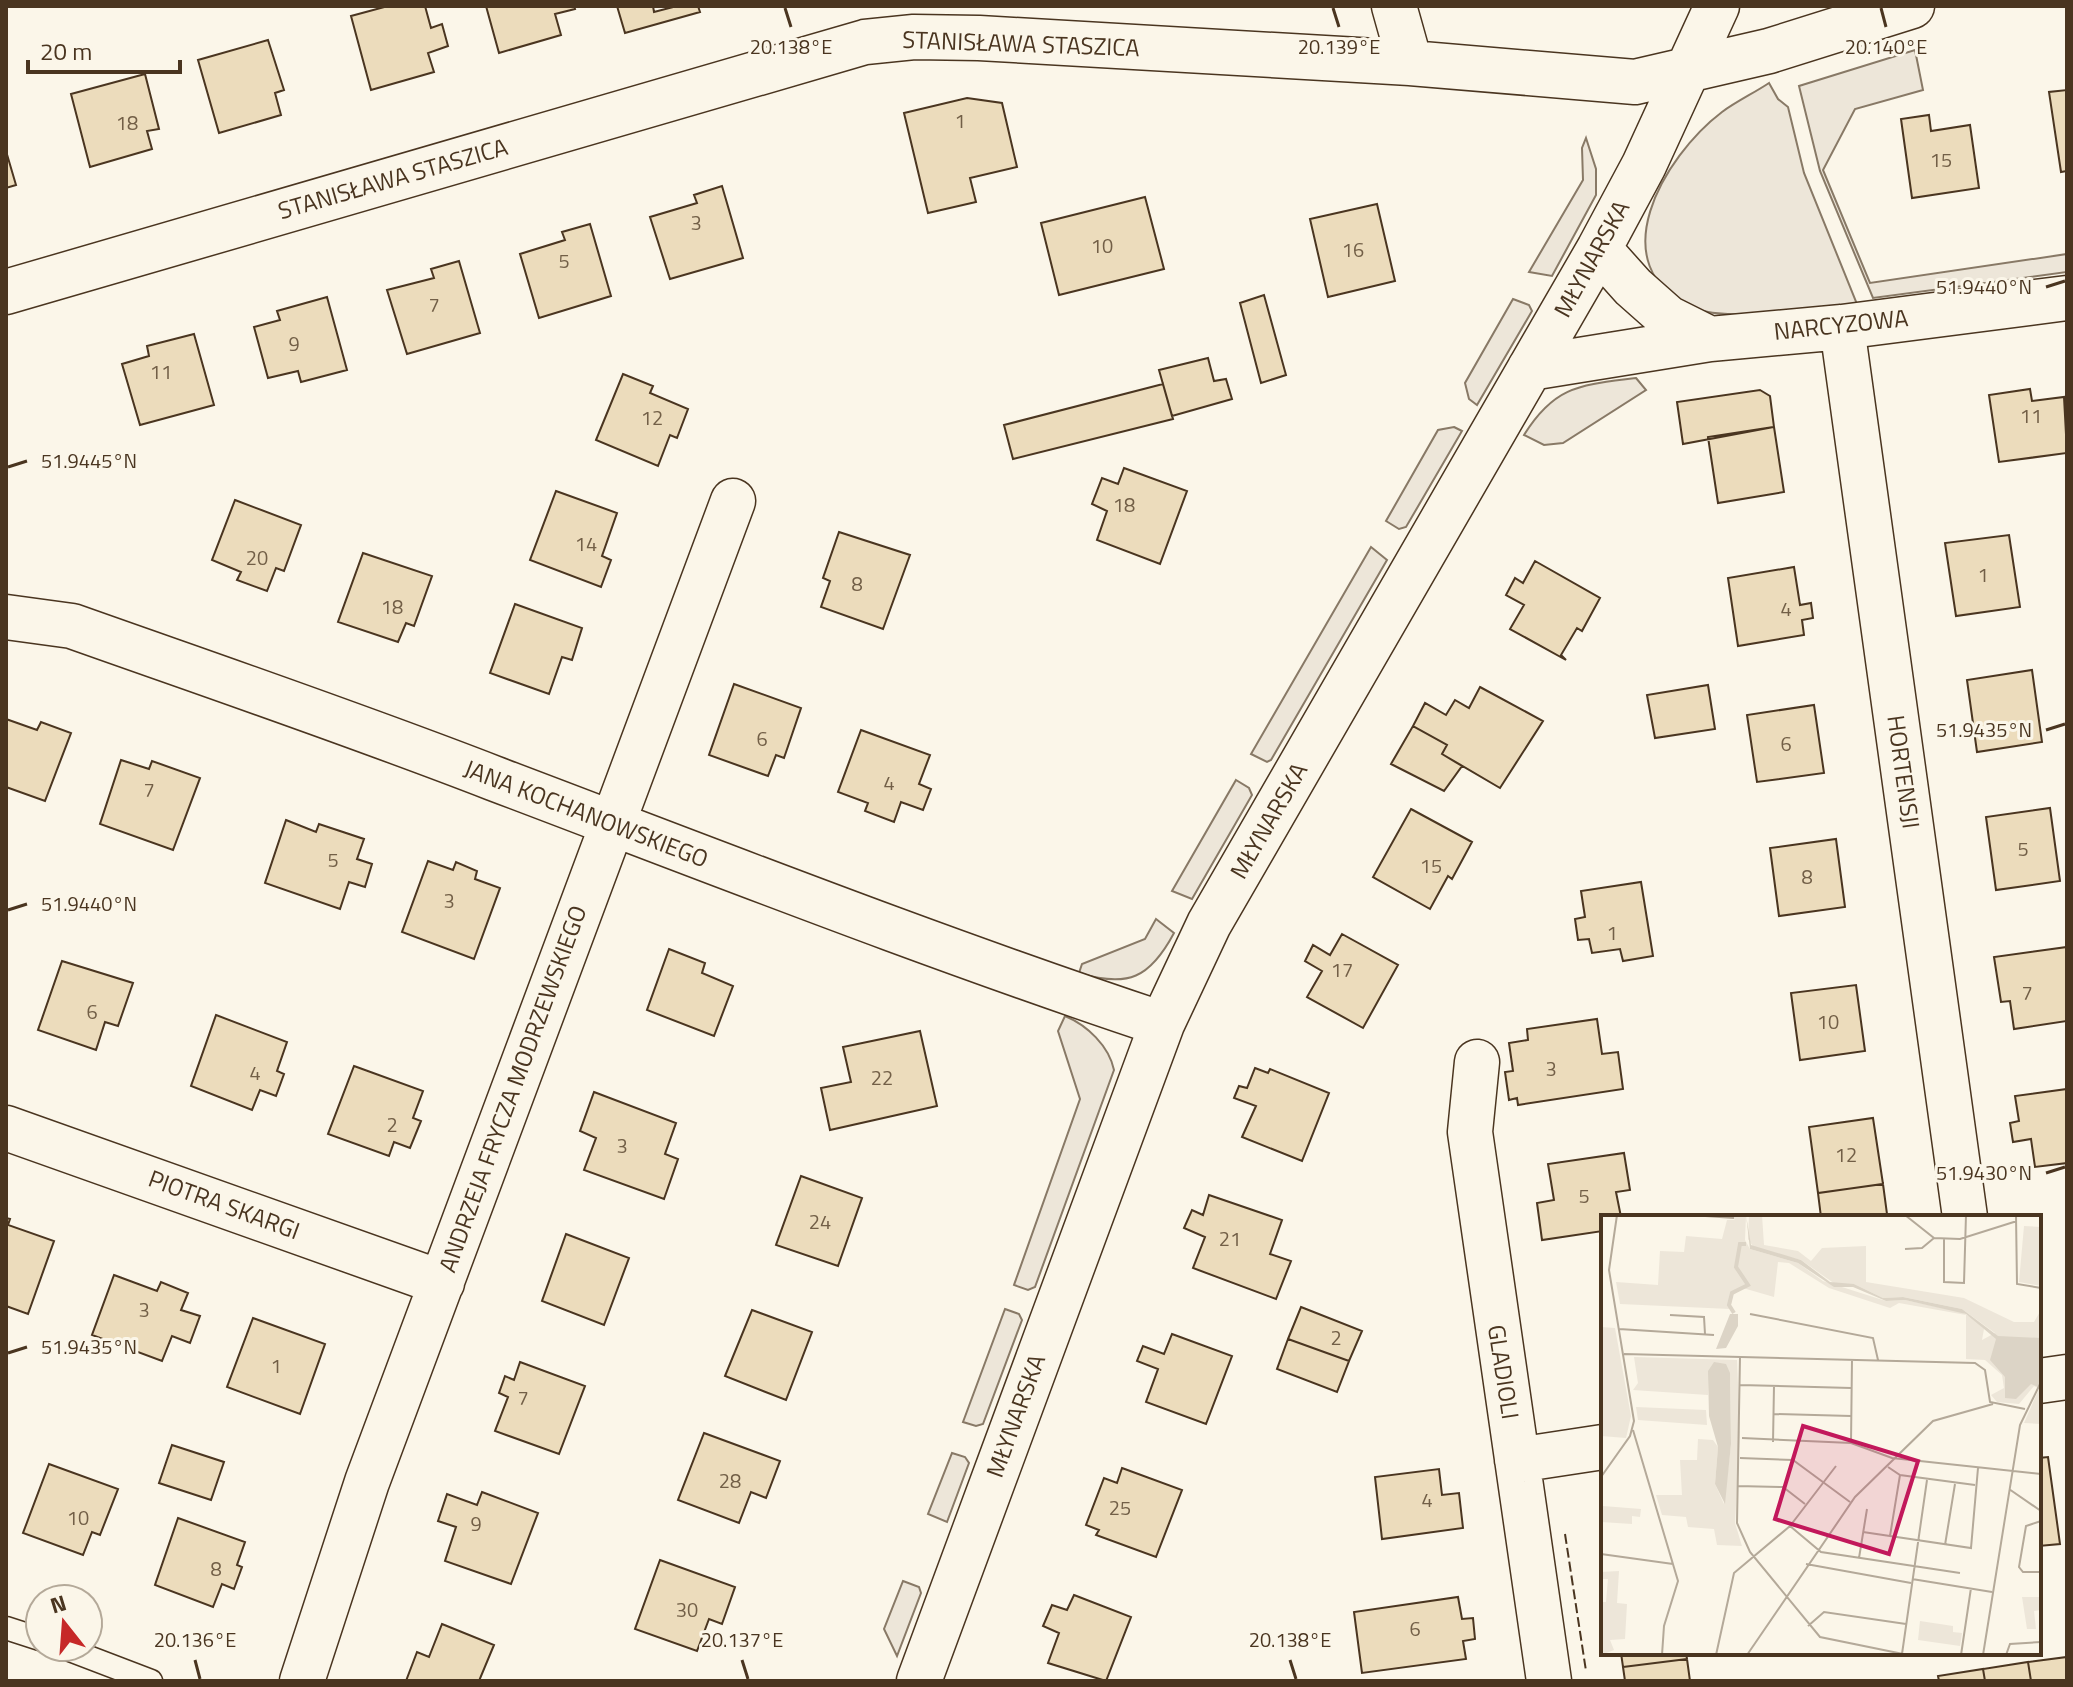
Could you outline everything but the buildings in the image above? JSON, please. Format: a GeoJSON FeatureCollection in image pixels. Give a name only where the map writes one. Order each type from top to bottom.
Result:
{"type":"FeatureCollection","features":[{"type":"Feature","properties":{"kind":"street"},"geometry":{"type":"LineString","coordinates":[[1394,6],[1410,63]]}},
{"type":"Feature","properties":{"kind":"street","name":"MŁYNARSKA"},"geometry":{"type":"LineString","coordinates":[[919,1681],[1162,1024],[1209,924],[1599,249],[1644,165],[1717,6]]}},
{"type":"Feature","properties":{"kind":"street","name":"STANISŁAWA STASZICA"},"geometry":{"type":"LineString","coordinates":[[6,292],[860,24],[914,37],[979,38],[1410,63],[1592,81],[1635,82],[1685,73],[1912,6]]}},
{"type":"Feature","properties":{"kind":"street"},"geometry":{"type":"LineString","coordinates":[[1599,249],[1633,287],[1668,318],[1710,339]]}},
{"type":"Feature","properties":{"kind":"street","name":"NARCYZOWA"},"geometry":{"type":"LineString","coordinates":[[1530,368],[1710,339],[1842,327],[2067,298]]}},
{"type":"Feature","properties":{"kind":"street","name":"HORTENSJI"},"geometry":{"type":"LineString","coordinates":[[1842,327],[1965,1215]]}},
{"type":"Feature","properties":{"kind":"street","name":"ANDRZEJA FRYCZA MODRZEWSKIEGO"},"geometry":{"type":"LineString","coordinates":[[302,1681],[367,1482],[733,501]]}},
{"type":"Feature","properties":{"kind":"street","name":"JANA KOCHANOWSKIEGO"},"geometry":{"type":"LineString","coordinates":[[6,617],[72,626],[493,777],[610,825],[1043,984],[1162,1024]]}},
{"type":"Feature","properties":{"kind":"street","name":"GLADIOLI"},"geometry":{"type":"LineString","coordinates":[[1477,1062],[1470,1132],[1549,1681]]}},
{"type":"Feature","properties":{"kind":"street","name":"PIOTRA SKARGI"},"geometry":{"type":"LineString","coordinates":[[6,1128],[442,1283]]}},
{"type":"Feature","properties":{"kind":"street"},"geometry":{"type":"LineString","coordinates":[[2041,1381],[2067,1377]]}},
{"type":"Feature","properties":{"kind":"street"},"geometry":{"type":"LineString","coordinates":[[1517,1460],[1601,1447]]}},
{"type":"Feature","properties":{"kind":"lane"},"geometry":{"type":"LineString","coordinates":[[104,1663],[151,1681]]}},
{"type":"Feature","properties":{"kind":"shaded area"},"geometry":{"type":"Polygon","coordinates":[[[1915,50],[1923,90],[1855,109],[1823,170],[1870,283],[2067,254],[2067,272],[1873,298],[1820,171],[1799,86],[1915,50]]]}},
{"type":"Feature","properties":{"kind":"shaded area"},"geometry":{"type":"Polygon","coordinates":[[[1769,83],[1778,99],[1788,107],[1804,173],[1857,304],[1750,314],[1709,312],[1694,308],[1665,290],[1650,266],[1645,240],[1650,211],[1662,183],[1680,155],[1700,131],[1722,112],[1769,83]]]}},
{"type":"Feature","properties":{"kind":"shaded area"},"geometry":{"type":"Polygon","coordinates":[[[1586,138],[1596,169],[1596,195],[1552,276],[1529,272],[1583,180],[1582,148],[1586,138]]]}},
{"type":"Feature","properties":{"kind":"shaded area"},"geometry":{"type":"Polygon","coordinates":[[[1513,299],[1529,305],[1532,311],[1477,405],[1469,399],[1465,383],[1513,299]]]}},
{"type":"Feature","properties":{"kind":"shaded area"},"geometry":{"type":"Polygon","coordinates":[[[1636,378],[1646,390],[1563,443],[1544,445],[1524,435],[1547,406],[1571,390],[1636,378]]]}},
{"type":"Feature","properties":{"kind":"shaded area"},"geometry":{"type":"Polygon","coordinates":[[[1454,427],[1462,431],[1406,527],[1399,529],[1386,521],[1438,430],[1454,427]]]}},
{"type":"Feature","properties":{"kind":"shaded area"},"geometry":{"type":"Polygon","coordinates":[[[1371,547],[1387,560],[1271,760],[1267,762],[1251,754],[1371,547]]]}},
{"type":"Feature","properties":{"kind":"shaded area"},"geometry":{"type":"Polygon","coordinates":[[[1236,780],[1249,788],[1252,795],[1192,899],[1172,891],[1236,780]]]}},
{"type":"Feature","properties":{"kind":"shaded area"},"geometry":{"type":"Polygon","coordinates":[[[1156,919],[1174,933],[1146,969],[1124,979],[1079,973],[1082,964],[1145,939],[1156,919]]]}},
{"type":"Feature","properties":{"kind":"shaded area"},"geometry":{"type":"Polygon","coordinates":[[[1065,1016],[1096,1037],[1114,1070],[1035,1287],[1028,1290],[1014,1285],[1080,1099],[1058,1031],[1065,1016]]]}},
{"type":"Feature","properties":{"kind":"shaded area"},"geometry":{"type":"Polygon","coordinates":[[[1005,1309],[1019,1314],[1022,1320],[983,1424],[976,1426],[963,1422],[1005,1309]]]}},
{"type":"Feature","properties":{"kind":"shaded area"},"geometry":{"type":"Polygon","coordinates":[[[952,1453],[965,1457],[969,1463],[947,1522],[928,1514],[952,1453]]]}},
{"type":"Feature","properties":{"kind":"shaded area"},"geometry":{"type":"Polygon","coordinates":[[[903,1581],[919,1587],[921,1593],[897,1656],[884,1629],[903,1581]]]}},
{"type":"Feature","properties":{"kind":"fence"},"geometry":{"type":"LineString","coordinates":[[1565,1534],[1586,1671]]}}]}
